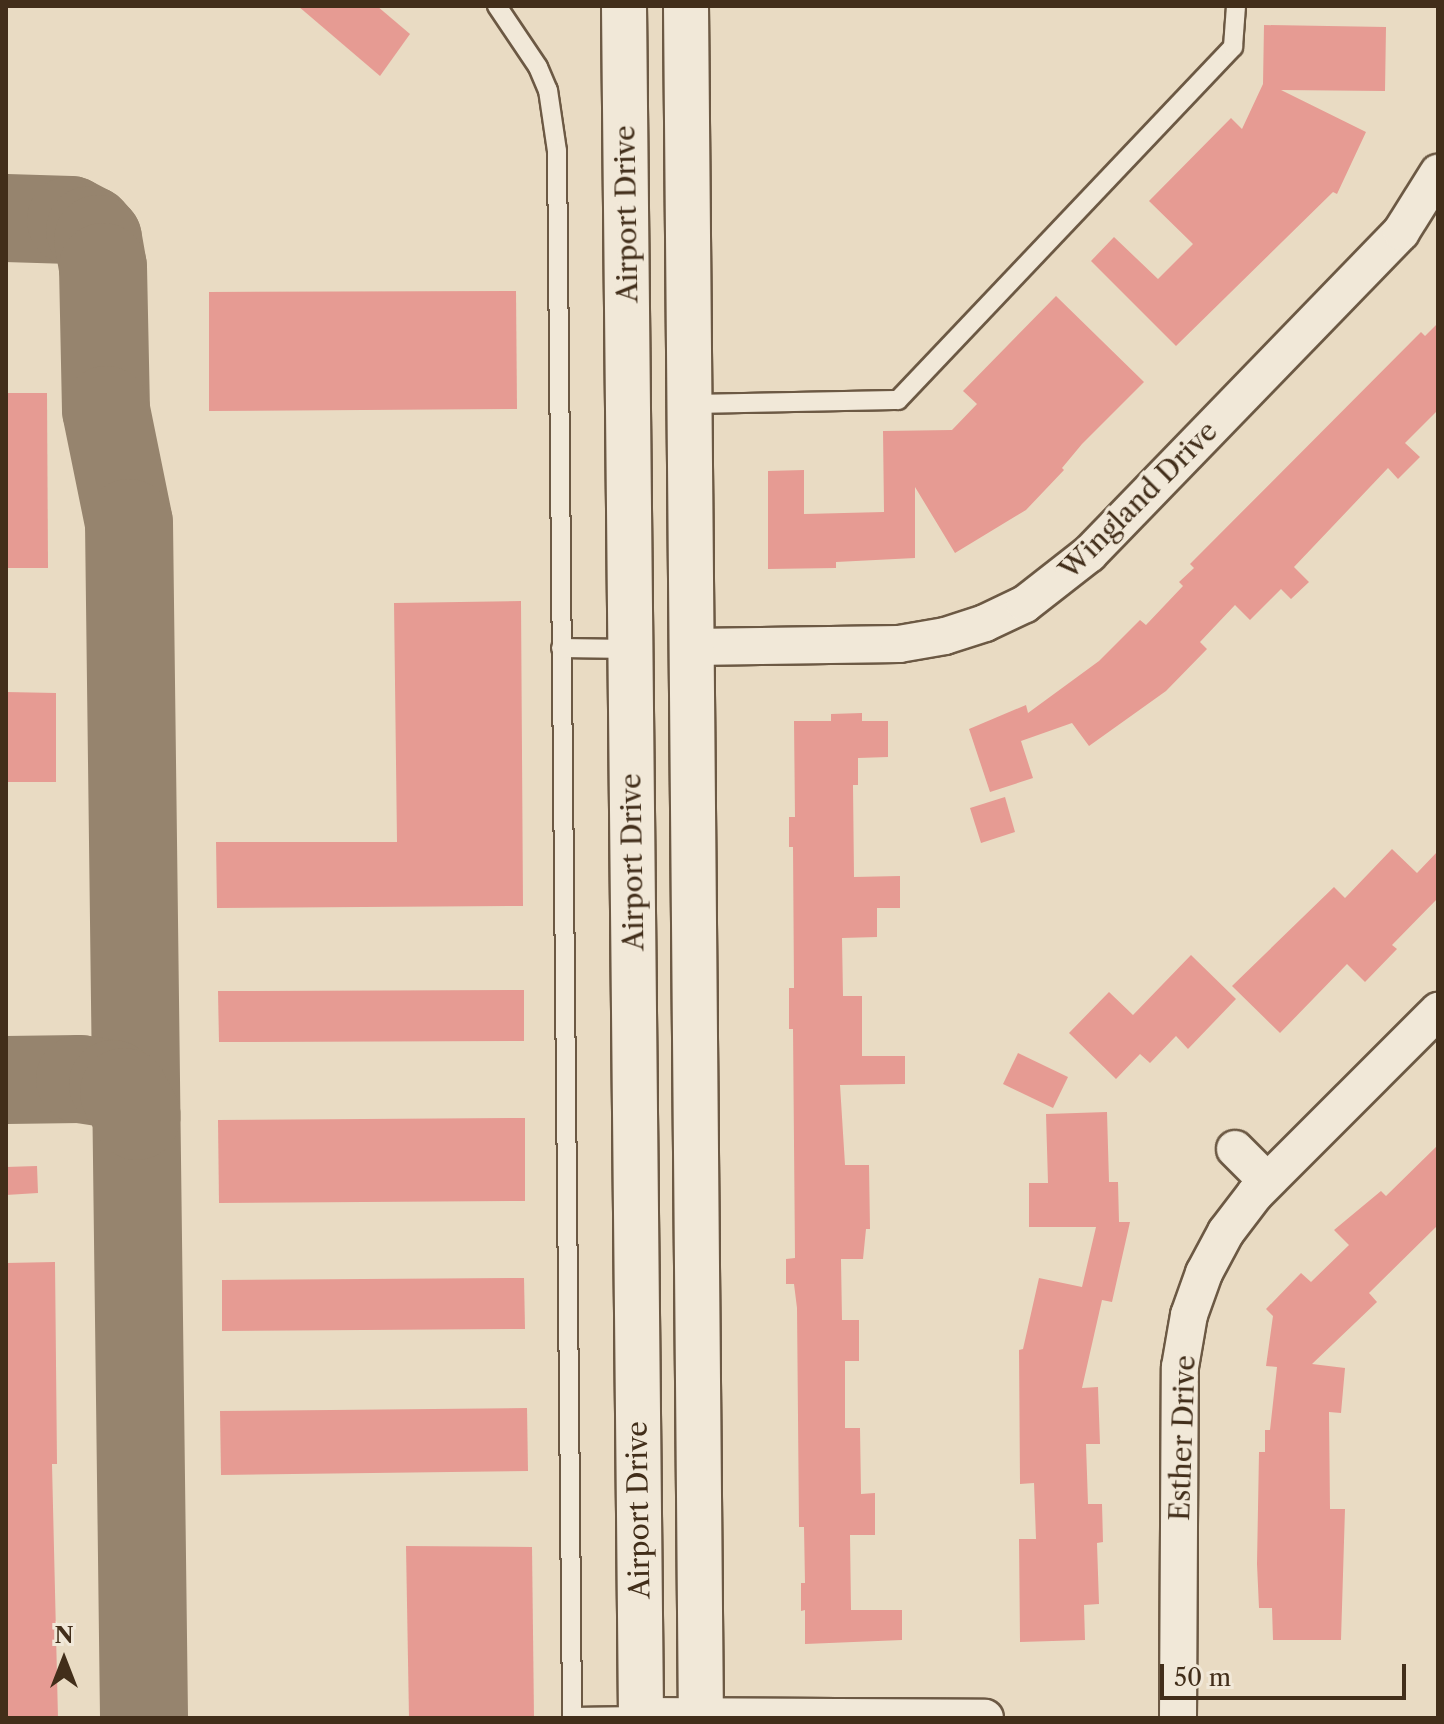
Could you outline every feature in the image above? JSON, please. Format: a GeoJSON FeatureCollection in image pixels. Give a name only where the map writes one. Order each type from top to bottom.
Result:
{"type":"FeatureCollection","features":[{"type":"Feature","properties":{"kind":"main road","name":"Airport Drive"},"geometry":{"type":"LineString","coordinates":[[624,6],[641,1717]]}},
{"type":"Feature","properties":{"kind":"main road"},"geometry":{"type":"LineString","coordinates":[[686,6],[701,1717]]}},
{"type":"Feature","properties":{"kind":"main road"},"geometry":{"type":"LineString","coordinates":[[627,275],[658,426],[662,616],[671,635],[692,647]]}},
{"type":"Feature","properties":{"kind":"street","name":"Wingland Drive"},"geometry":{"type":"LineString","coordinates":[[692,647],[899,644],[945,636],[985,623],[1025,604],[1089,554],[1401,232],[1438,173]]}},
{"type":"Feature","properties":{"kind":"street","name":"Esther Drive"},"geometry":{"type":"LineString","coordinates":[[1178,1718],[1180,1367],[1189,1315],[1204,1273],[1226,1232],[1267,1181],[1438,1011]]}},
{"type":"Feature","properties":{"kind":"street"},"geometry":{"type":"LineString","coordinates":[[1235,1149],[1267,1181]]}},
{"type":"Feature","properties":{"kind":"street"},"geometry":{"type":"LineString","coordinates":[[641,1717],[985,1718]]}},
{"type":"Feature","properties":{"kind":"lane"},"geometry":{"type":"LineString","coordinates":[[497,6],[538,67],[548,90],[557,151],[572,1717],[641,1717]]}},
{"type":"Feature","properties":{"kind":"lane"},"geometry":{"type":"LineString","coordinates":[[690,404],[898,400],[1233,47],[1236,6]]}},
{"type":"Feature","properties":{"kind":"lane"},"geometry":{"type":"LineString","coordinates":[[561,648],[630,649]]}},
{"type":"Feature","properties":{"kind":"building"},"geometry":{"type":"Polygon","coordinates":[[[298,6],[377,6],[410,34],[380,76],[298,6]]]}},
{"type":"Feature","properties":{"kind":"building"},"geometry":{"type":"Polygon","coordinates":[[[1264,25],[1386,27],[1385,91],[1281,90],[1366,132],[1337,194],[1333,192],[1176,346],[1091,261],[1114,237],[1158,279],[1193,244],[1149,201],[1231,118],[1242,129],[1263,84],[1264,25]]]}},
{"type":"Feature","properties":{"kind":"building"},"geometry":{"type":"Polygon","coordinates":[[[516,291],[517,409],[209,411],[209,292],[516,291]]]}},
{"type":"Feature","properties":{"kind":"building"},"geometry":{"type":"Polygon","coordinates":[[[1056,296],[1144,382],[1082,444],[1062,468],[1064,470],[1026,510],[955,553],[915,487],[915,558],[836,562],[836,568],[768,569],[768,471],[804,470],[804,514],[884,512],[883,431],[952,430],[977,404],[963,391],[1056,296]]]}},
{"type":"Feature","properties":{"kind":"building"},"geometry":{"type":"Polygon","coordinates":[[[1438,323],[1438,410],[1405,443],[1420,457],[1398,479],[1388,468],[1294,567],[1309,582],[1291,599],[1281,589],[1250,620],[1235,605],[1200,642],[1207,649],[1166,691],[1089,746],[1072,723],[1021,741],[1033,778],[990,792],[969,729],[1026,705],[1028,713],[1099,661],[1140,620],[1146,625],[1183,586],[1179,582],[1194,568],[1190,564],[1421,332],[1425,336],[1438,323]]]}},
{"type":"Feature","properties":{"kind":"building"},"geometry":{"type":"Polygon","coordinates":[[[6,393],[47,393],[48,568],[6,568],[6,393]]]}},
{"type":"Feature","properties":{"kind":"building"},"geometry":{"type":"Polygon","coordinates":[[[521,601],[523,906],[217,908],[216,842],[397,842],[394,603],[521,601]]]}},
{"type":"Feature","properties":{"kind":"building"},"geometry":{"type":"Polygon","coordinates":[[[6,692],[56,693],[56,782],[6,782],[6,692]]]}},
{"type":"Feature","properties":{"kind":"building"},"geometry":{"type":"Polygon","coordinates":[[[862,713],[862,721],[888,721],[888,757],[858,758],[858,785],[853,785],[854,877],[900,876],[900,908],[877,908],[877,937],[842,938],[843,996],[862,996],[862,1056],[905,1056],[905,1084],[840,1085],[845,1165],[869,1165],[870,1229],[866,1229],[863,1259],[841,1259],[842,1320],[859,1320],[859,1361],[845,1361],[845,1428],[860,1428],[861,1494],[875,1493],[875,1535],[850,1535],[851,1610],[902,1610],[902,1640],[805,1644],[805,1610],[801,1611],[801,1583],[805,1583],[804,1527],[799,1527],[797,1308],[794,1284],[786,1284],[786,1259],[795,1258],[793,1029],[789,1029],[789,988],[794,988],[793,847],[789,847],[789,817],[795,817],[794,721],[831,721],[831,714],[862,713]]]}},
{"type":"Feature","properties":{"kind":"building"},"geometry":{"type":"Polygon","coordinates":[[[1005,797],[1015,832],[981,843],[970,808],[1005,797]]]}},
{"type":"Feature","properties":{"kind":"building"},"geometry":{"type":"Polygon","coordinates":[[[1392,849],[1417,873],[1438,851],[1438,898],[1392,945],[1397,949],[1365,982],[1347,964],[1280,1033],[1232,986],[1334,887],[1345,898],[1392,849]]]}},
{"type":"Feature","properties":{"kind":"building"},"geometry":{"type":"Polygon","coordinates":[[[1191,955],[1236,999],[1188,1049],[1176,1036],[1150,1063],[1140,1054],[1116,1079],[1069,1033],[1109,992],[1133,1015],[1191,955]]]}},
{"type":"Feature","properties":{"kind":"building"},"geometry":{"type":"Polygon","coordinates":[[[524,990],[524,1041],[219,1042],[218,991],[524,990]]]}},
{"type":"Feature","properties":{"kind":"building"},"geometry":{"type":"Polygon","coordinates":[[[1018,1053],[1068,1077],[1053,1108],[1003,1084],[1018,1053]]]}},
{"type":"Feature","properties":{"kind":"building"},"geometry":{"type":"Polygon","coordinates":[[[1107,1112],[1109,1182],[1118,1182],[1119,1222],[1130,1222],[1112,1302],[1102,1300],[1082,1388],[1098,1387],[1100,1444],[1086,1444],[1088,1504],[1102,1504],[1103,1542],[1097,1543],[1099,1604],[1084,1605],[1085,1640],[1020,1642],[1019,1539],[1036,1539],[1034,1483],[1020,1484],[1019,1350],[1023,1349],[1039,1278],[1082,1287],[1096,1227],[1029,1227],[1029,1183],[1048,1183],[1046,1114],[1107,1112]]]}},
{"type":"Feature","properties":{"kind":"building"},"geometry":{"type":"Polygon","coordinates":[[[525,1118],[525,1201],[219,1203],[218,1120],[525,1118]]]}},
{"type":"Feature","properties":{"kind":"building"},"geometry":{"type":"Polygon","coordinates":[[[1438,1145],[1438,1225],[1369,1293],[1377,1302],[1312,1364],[1345,1368],[1341,1413],[1329,1412],[1330,1509],[1345,1509],[1341,1640],[1273,1640],[1272,1608],[1259,1608],[1257,1564],[1259,1452],[1265,1452],[1265,1430],[1270,1430],[1277,1367],[1266,1366],[1273,1316],[1266,1309],[1301,1273],[1311,1282],[1349,1245],[1334,1230],[1381,1191],[1386,1196],[1438,1145]]]}},
{"type":"Feature","properties":{"kind":"building"},"geometry":{"type":"Polygon","coordinates":[[[37,1166],[38,1193],[6,1195],[6,1167],[37,1166]]]}},
{"type":"Feature","properties":{"kind":"building"},"geometry":{"type":"Polygon","coordinates":[[[55,1262],[57,1464],[52,1464],[58,1718],[6,1718],[6,1263],[55,1262]]]}},
{"type":"Feature","properties":{"kind":"building"},"geometry":{"type":"Polygon","coordinates":[[[524,1278],[525,1329],[222,1331],[222,1280],[524,1278]]]}},
{"type":"Feature","properties":{"kind":"building"},"geometry":{"type":"Polygon","coordinates":[[[527,1408],[528,1471],[221,1475],[220,1411],[527,1408]]]}},
{"type":"Feature","properties":{"kind":"building"},"geometry":{"type":"Polygon","coordinates":[[[406,1546],[532,1547],[534,1718],[409,1718],[406,1546]]]}},
{"type":"Feature","properties":{"kind":"taxiway"},"geometry":{"type":"LineString","coordinates":[[6,218],[71,220],[90,230],[98,239],[103,267],[106,410],[129,523],[144,1718]]}},
{"type":"Feature","properties":{"kind":"taxiway"},"geometry":{"type":"LineString","coordinates":[[6,1080],[80,1079],[113,1084],[124,1092],[137,1116]]}}]}
